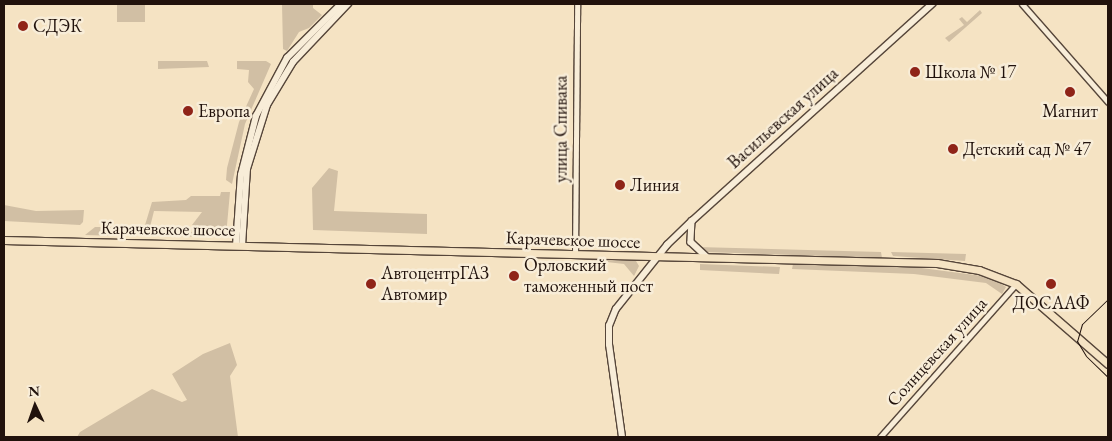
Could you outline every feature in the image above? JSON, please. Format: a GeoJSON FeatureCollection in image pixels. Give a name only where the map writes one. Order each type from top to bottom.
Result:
{"type":"FeatureCollection","features":[{"type":"Feature","properties":{"kind":"highway","name":"Карачевское шоссе"},"geometry":{"type":"LineString","coordinates":[[4,240],[937,263],[979,270],[1016,284],[1108,364]]}},
{"type":"Feature","properties":{"kind":"main road"},"geometry":{"type":"LineString","coordinates":[[239,246],[241,175],[256,116],[284,63],[340,4]]}},
{"type":"Feature","properties":{"kind":"main road"},"geometry":{"type":"LineString","coordinates":[[239,246],[247,169],[267,105],[292,62],[348,4]]}},
{"type":"Feature","properties":{"kind":"main road","name":"Васильевская улица"},"geometry":{"type":"LineString","coordinates":[[657,257],[692,221],[932,4]]}},
{"type":"Feature","properties":{"kind":"main road"},"geometry":{"type":"LineString","coordinates":[[692,221],[691,242],[709,258]]}},
{"type":"Feature","properties":{"kind":"main road"},"geometry":{"type":"LineString","coordinates":[[622,437],[609,344],[609,326],[616,309],[657,257]]}},
{"type":"Feature","properties":{"kind":"street","name":"улица Спивака"},"geometry":{"type":"LineString","coordinates":[[574,255],[577,4]]}},
{"type":"Feature","properties":{"kind":"street"},"geometry":{"type":"LineString","coordinates":[[1022,4],[1108,102]]}},
{"type":"Feature","properties":{"kind":"street","name":"Солнцевская улица"},"geometry":{"type":"LineString","coordinates":[[880,437],[1016,284]]}},
{"type":"Feature","properties":{"kind":"shaded area"},"geometry":{"type":"Polygon","coordinates":[[[282,4],[313,4],[313,8],[322,15],[309,28],[299,32],[287,51],[283,49],[282,4]]]}},
{"type":"Feature","properties":{"kind":"shaded area"},"geometry":{"type":"Polygon","coordinates":[[[117,5],[145,5],[145,22],[117,22],[117,5]]]}},
{"type":"Feature","properties":{"kind":"shaded area"},"geometry":{"type":"Polygon","coordinates":[[[980,10],[982,13],[949,42],[945,38],[964,25],[959,19],[962,17],[967,22],[980,10]]]}},
{"type":"Feature","properties":{"kind":"shaded area"},"geometry":{"type":"Polygon","coordinates":[[[158,61],[207,61],[209,67],[158,69],[158,61]]]}},
{"type":"Feature","properties":{"kind":"shaded area"},"geometry":{"type":"Polygon","coordinates":[[[237,61],[266,61],[271,64],[245,124],[232,184],[226,180],[227,168],[239,122],[254,89],[248,82],[249,70],[237,69],[237,61]]]}},
{"type":"Feature","properties":{"kind":"shaded area"},"geometry":{"type":"Polygon","coordinates":[[[329,168],[338,171],[334,211],[427,214],[427,234],[313,230],[312,188],[329,168]]]}},
{"type":"Feature","properties":{"kind":"shaded area"},"geometry":{"type":"Polygon","coordinates":[[[221,192],[230,192],[226,236],[192,225],[202,212],[154,211],[150,227],[153,230],[146,236],[142,235],[152,202],[186,200],[191,196],[220,196],[221,192]]]}},
{"type":"Feature","properties":{"kind":"shaded area"},"geometry":{"type":"Polygon","coordinates":[[[4,205],[36,211],[84,210],[83,222],[80,225],[4,221],[4,205]]]}},
{"type":"Feature","properties":{"kind":"shaded area"},"geometry":{"type":"Polygon","coordinates":[[[95,227],[110,227],[119,236],[85,235],[95,227]]]}},
{"type":"Feature","properties":{"kind":"shaded area"},"geometry":{"type":"Polygon","coordinates":[[[166,231],[192,232],[204,237],[164,236],[166,231]]]}},
{"type":"Feature","properties":{"kind":"shaded area"},"geometry":{"type":"Polygon","coordinates":[[[697,247],[881,252],[882,258],[706,252],[697,247]]]}},
{"type":"Feature","properties":{"kind":"shaded area"},"geometry":{"type":"Polygon","coordinates":[[[891,252],[966,254],[965,261],[893,256],[891,252]]]}},
{"type":"Feature","properties":{"kind":"shaded area"},"geometry":{"type":"Polygon","coordinates":[[[581,259],[636,261],[639,266],[634,276],[624,264],[581,259]]]}},
{"type":"Feature","properties":{"kind":"shaded area"},"geometry":{"type":"Polygon","coordinates":[[[700,264],[780,267],[779,274],[700,270],[700,264]]]}},
{"type":"Feature","properties":{"kind":"shaded area"},"geometry":{"type":"Polygon","coordinates":[[[793,264],[914,267],[990,277],[1006,287],[1002,294],[986,283],[914,274],[792,269],[793,264]]]}},
{"type":"Feature","properties":{"kind":"shaded area"},"geometry":{"type":"Polygon","coordinates":[[[230,343],[237,365],[230,376],[238,437],[77,437],[80,432],[152,389],[182,402],[187,400],[172,374],[203,354],[230,343]]]}},
{"type":"Feature","properties":{"kind":"tram line"},"geometry":{"type":"LineString","coordinates":[[1108,299],[1082,324],[1077,341],[1086,356],[1108,377]]}},
{"type":"Feature","properties":{"kind":"place","name":"СДЭК"},"geometry":{"type":"Point","coordinates":[23,26]}},
{"type":"Feature","properties":{"kind":"place","name":"Школа № 17"},"geometry":{"type":"Point","coordinates":[915,72]}},
{"type":"Feature","properties":{"kind":"place","name":"Магнит"},"geometry":{"type":"Point","coordinates":[1070,92]}},
{"type":"Feature","properties":{"kind":"place","name":"Европа"},"geometry":{"type":"Point","coordinates":[188,111]}},
{"type":"Feature","properties":{"kind":"place","name":"Детский сад № 47"},"geometry":{"type":"Point","coordinates":[953,149]}},
{"type":"Feature","properties":{"kind":"place","name":"Линия"},"geometry":{"type":"Point","coordinates":[620,185]}},
{"type":"Feature","properties":{"kind":"place","name":"Орловский таможенный пост"},"geometry":{"type":"Point","coordinates":[514,276]}},
{"type":"Feature","properties":{"kind":"place","name":"АвтоцентрГАЗ Автомир"},"geometry":{"type":"Point","coordinates":[371,284]}},
{"type":"Feature","properties":{"kind":"place","name":"ДОСААФ"},"geometry":{"type":"Point","coordinates":[1051,284]}}]}
